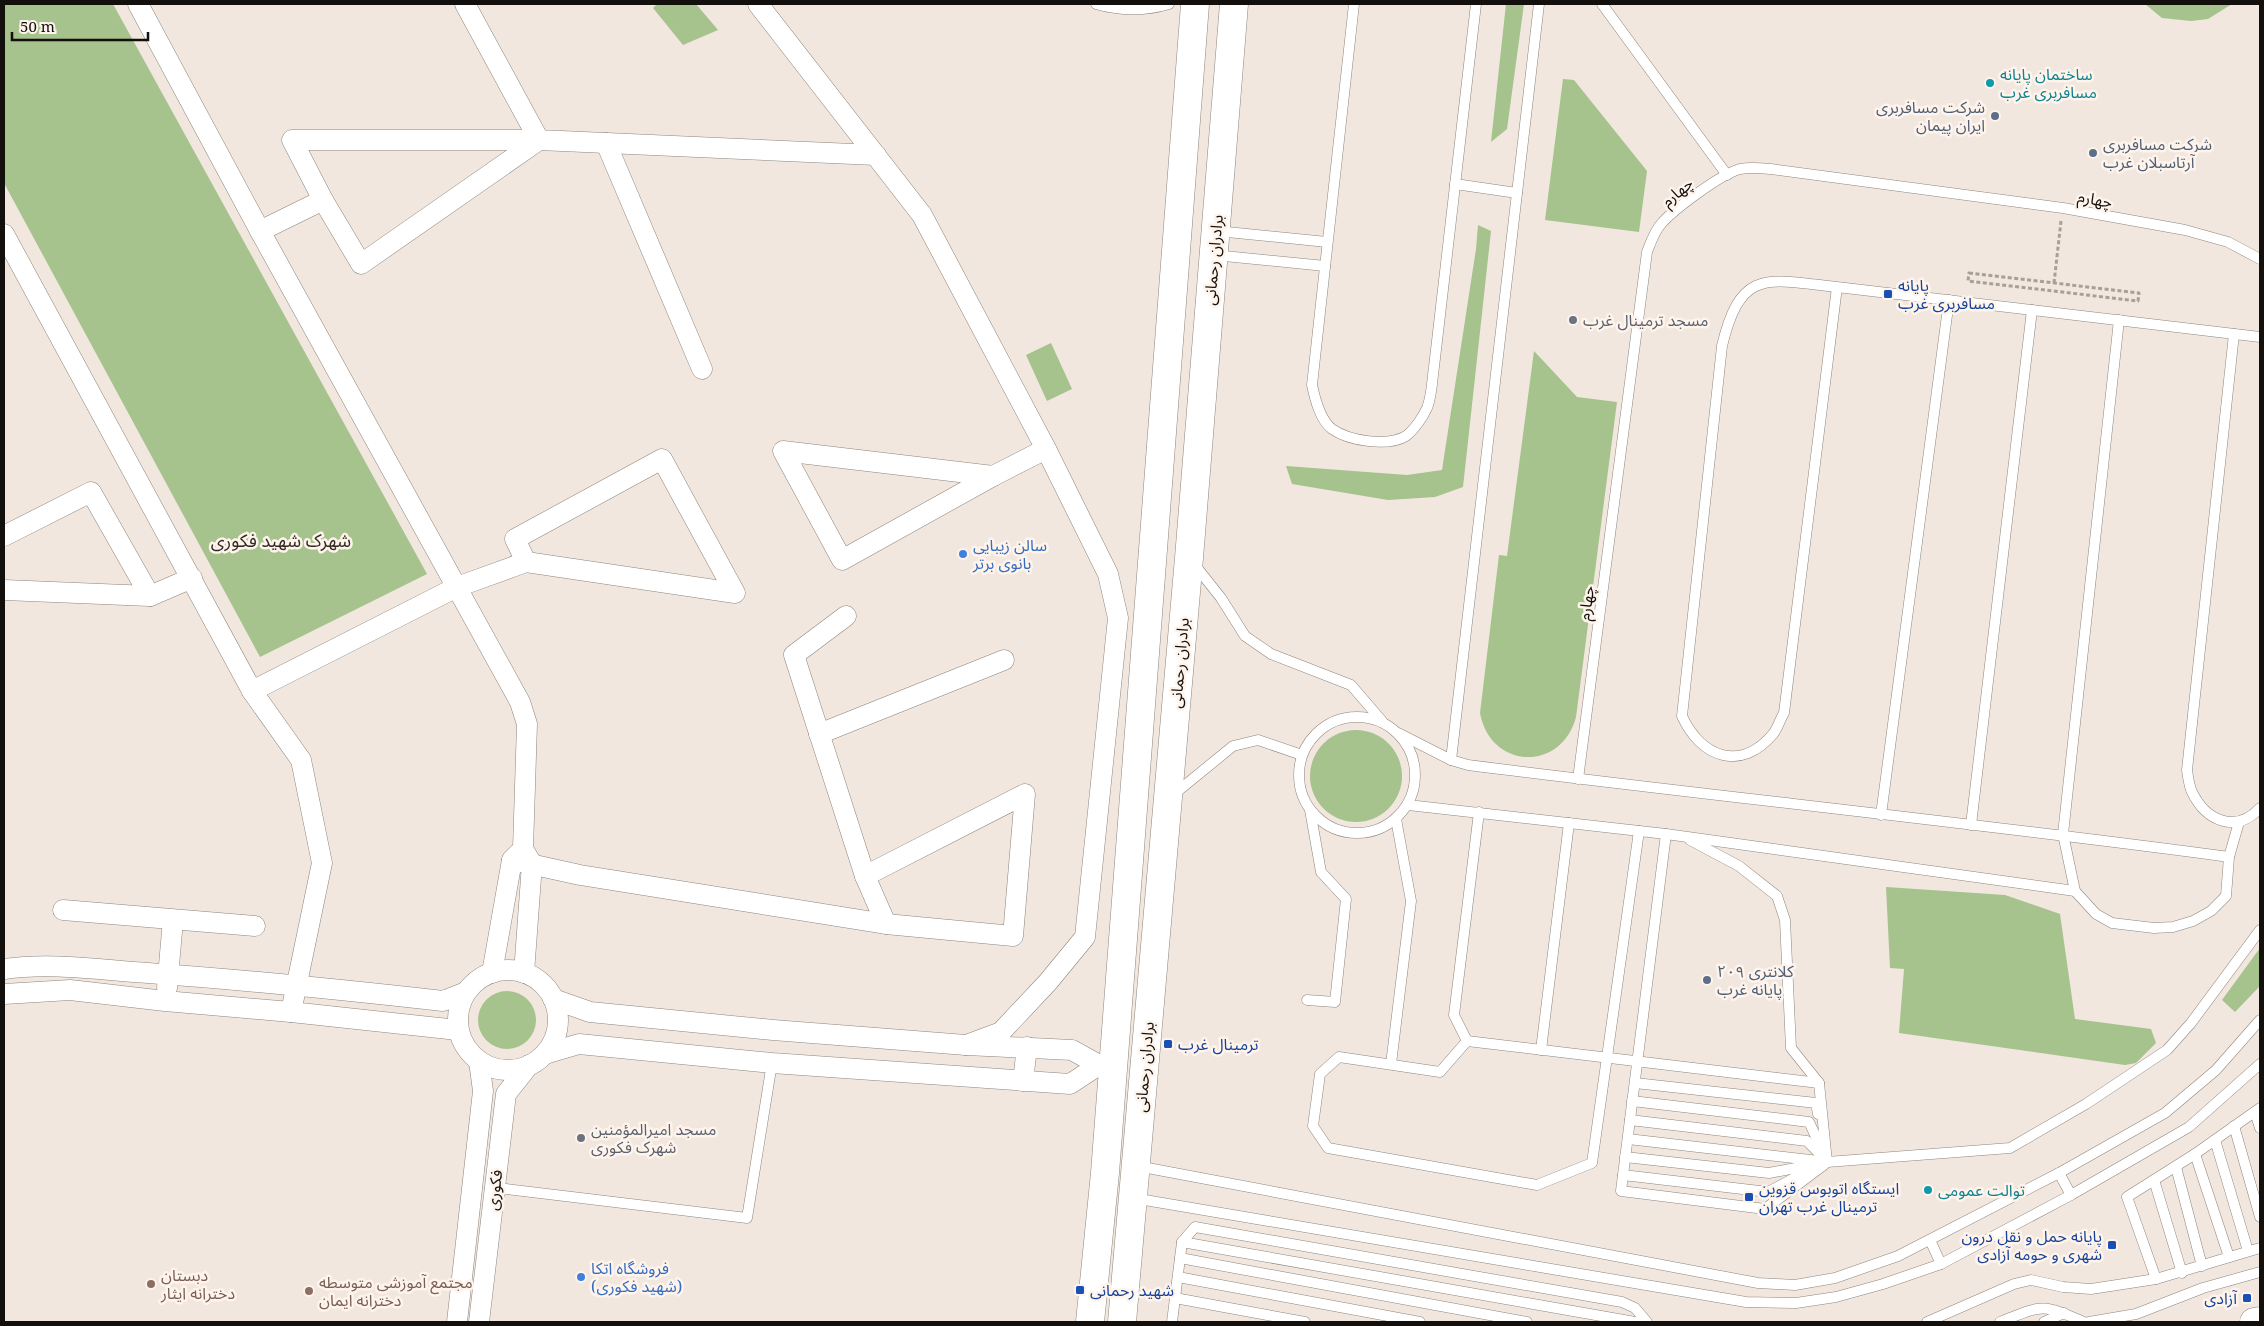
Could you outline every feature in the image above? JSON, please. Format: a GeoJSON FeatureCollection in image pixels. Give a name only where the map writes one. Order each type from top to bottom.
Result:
{"type":"FeatureCollection","features":[{"type":"Feature","properties":{"kind":"main road","name":"برادران رحمانی"},"geometry":{"type":"LineString","coordinates":[[1090,1322],[1106,1066],[1195,4]]}},
{"type":"Feature","properties":{"kind":"main road","name":"برادران رحمانی"},"geometry":{"type":"LineString","coordinates":[[1122,1322],[1189,558],[1234,4]]}},
{"type":"Feature","properties":{"kind":"main road"},"geometry":{"type":"LineString","coordinates":[[2254,1322],[2260,1321]]}},
{"type":"Feature","properties":{"kind":"street"},"geometry":{"type":"LineString","coordinates":[[138,4],[520,702],[527,724],[522,858],[524,973]]}},
{"type":"Feature","properties":{"kind":"street"},"geometry":{"type":"LineString","coordinates":[[464,4],[539,140]]}},
{"type":"Feature","properties":{"kind":"street"},"geometry":{"type":"LineString","coordinates":[[758,4],[922,215],[1046,449],[1108,574],[1118,618],[1084,937],[1048,982],[1001,1032],[966,1045]]}},
{"type":"Feature","properties":{"kind":"street"},"geometry":{"type":"LineString","coordinates":[[539,140],[361,264],[323,200],[292,140],[539,140],[876,155]]}},
{"type":"Feature","properties":{"kind":"street"},"geometry":{"type":"LineString","coordinates":[[606,143],[702,369]]}},
{"type":"Feature","properties":{"kind":"street"},"geometry":{"type":"LineString","coordinates":[[260,230],[323,200]]}},
{"type":"Feature","properties":{"kind":"street"},"geometry":{"type":"LineString","coordinates":[[4,234],[252,691],[301,760],[322,863],[291,1012]]}},
{"type":"Feature","properties":{"kind":"street"},"geometry":{"type":"LineString","coordinates":[[993,476],[783,451],[842,560],[993,476],[1046,449]]}},
{"type":"Feature","properties":{"kind":"street"},"geometry":{"type":"LineString","coordinates":[[252,691],[457,588],[526,562],[735,593],[662,459],[515,539],[526,562]]}},
{"type":"Feature","properties":{"kind":"street"},"geometry":{"type":"LineString","coordinates":[[4,536],[91,492],[150,596]]}},
{"type":"Feature","properties":{"kind":"street"},"geometry":{"type":"LineString","coordinates":[[4,590],[150,596],[192,578]]}},
{"type":"Feature","properties":{"kind":"street"},"geometry":{"type":"LineString","coordinates":[[846,616],[794,655],[866,876],[886,924]]}},
{"type":"Feature","properties":{"kind":"street"},"geometry":{"type":"LineString","coordinates":[[819,734],[1004,660]]}},
{"type":"Feature","properties":{"kind":"street"},"geometry":{"type":"LineString","coordinates":[[522,858],[580,875],[886,924],[1013,936],[1025,794],[866,876]]}},
{"type":"Feature","properties":{"kind":"street"},"geometry":{"type":"LineString","coordinates":[[492,973],[522,858]]}},
{"type":"Feature","properties":{"kind":"street"},"geometry":{"type":"LineString","coordinates":[[63,910],[255,926]]}},
{"type":"Feature","properties":{"kind":"street"},"geometry":{"type":"LineString","coordinates":[[165,1002],[173,920]]}},
{"type":"Feature","properties":{"kind":"street"},"geometry":{"type":"LineString","coordinates":[[4,969],[21,966],[69,967],[169,974],[296,985],[443,1001],[466,992]]}},
{"type":"Feature","properties":{"kind":"street"},"geometry":{"type":"LineString","coordinates":[[537,1059],[555,1037],[558,1024],[557,1011],[553,999],[546,988],[536,979],[524,973],[508,970],[492,973],[473,984],[466,992],[460,1004],[457,1017],[458,1030],[466,1047],[479,1061],[491,1067],[504,1070],[517,1069],[537,1059],[579,1044],[772,1064],[1070,1084],[1106,1066]]}},
{"type":"Feature","properties":{"kind":"street"},"geometry":{"type":"LineString","coordinates":[[4,994],[70,990],[165,1002],[291,1012],[458,1030]]}},
{"type":"Feature","properties":{"kind":"street"},"geometry":{"type":"LineString","coordinates":[[553,999],[590,1012],[773,1030],[966,1045],[1027,1046],[1072,1050],[1106,1066]]}},
{"type":"Feature","properties":{"kind":"street"},"geometry":{"type":"LineString","coordinates":[[772,1064],[773,1030]]}},
{"type":"Feature","properties":{"kind":"street"},"geometry":{"type":"LineString","coordinates":[[1023,1081],[1027,1046]]}},
{"type":"Feature","properties":{"kind":"street","name":"فکوری"},"geometry":{"type":"LineString","coordinates":[[478,1322],[506,1094],[537,1059]]}},
{"type":"Feature","properties":{"kind":"street","name":"فکوری"},"geometry":{"type":"LineString","coordinates":[[457,1322],[483,1092],[479,1061]]}},
{"type":"Feature","properties":{"kind":"lane"},"geometry":{"type":"LineString","coordinates":[[1096,4],[1109,8],[1154,8],[1169,4]]}},
{"type":"Feature","properties":{"kind":"lane"},"geometry":{"type":"LineString","coordinates":[[1354,4],[1328,242],[1312,366],[1312,384],[1316,401],[1332,429],[1375,442],[1406,436],[1428,408],[1476,4]]}},
{"type":"Feature","properties":{"kind":"lane"},"geometry":{"type":"LineString","coordinates":[[1451,760],[1539,4]]}},
{"type":"Feature","properties":{"kind":"lane"},"geometry":{"type":"LineString","coordinates":[[1602,4],[1726,175]]}},
{"type":"Feature","properties":{"kind":"lane","name":"چهارم"},"geometry":{"type":"LineString","coordinates":[[1578,779],[1648,252],[1653,237],[1662,224],[1708,185],[1739,169],[1752,167],[1771,169],[2063,208],[2186,230],[2228,242],[2260,258]]}},
{"type":"Feature","properties":{"kind":"lane"},"geometry":{"type":"LineString","coordinates":[[1455,184],[1517,193]]}},
{"type":"Feature","properties":{"kind":"lane"},"geometry":{"type":"LineString","coordinates":[[1214,243],[1328,242]]}},
{"type":"Feature","properties":{"kind":"lane"},"geometry":{"type":"LineString","coordinates":[[1214,243],[1325,266]]}},
{"type":"Feature","properties":{"kind":"lane"},"geometry":{"type":"LineString","coordinates":[[1836,287],[1784,713],[1775,732],[1760,746],[1740,755],[1719,756],[1701,744],[1688,731],[1682,716],[1722,346],[1727,324],[1736,304],[1748,290],[1761,282],[1782,281],[1836,287],[1949,300],[2260,337]]}},
{"type":"Feature","properties":{"kind":"lane"},"geometry":{"type":"LineString","coordinates":[[1881,815],[1949,300]]}},
{"type":"Feature","properties":{"kind":"lane"},"geometry":{"type":"LineString","coordinates":[[1971,825],[2032,310]]}},
{"type":"Feature","properties":{"kind":"lane"},"geometry":{"type":"LineString","coordinates":[[2119,320],[2063,834],[2075,891],[2096,914],[2112,923],[2154,928],[2174,927],[2193,921],[2211,911],[2226,896],[2229,857],[2239,822]]}},
{"type":"Feature","properties":{"kind":"lane"},"geometry":{"type":"LineString","coordinates":[[2234,334],[2186,770],[2192,792],[2204,810],[2222,822],[2239,822],[2260,808]]}},
{"type":"Feature","properties":{"kind":"lane"},"geometry":{"type":"LineString","coordinates":[[1189,558],[1221,598],[1245,636],[1271,654],[1351,685],[1382,722],[1398,733],[1451,760],[1468,765],[1881,815],[2063,834],[2229,857]]}},
{"type":"Feature","properties":{"kind":"lane"},"geometry":{"type":"LineString","coordinates":[[1307,1000],[1334,1002],[1346,899],[1321,872],[1310,810],[1301,792],[1298,773],[1302,755],[1312,738],[1326,725],[1344,718],[1364,717],[1382,722]]}},
{"type":"Feature","properties":{"kind":"lane"},"geometry":{"type":"LineString","coordinates":[[1310,810],[1324,823],[1332,827],[1341,831],[1360,834],[1379,829],[1396,819],[1408,805],[1415,786],[1415,767],[1409,749],[1398,733]]}},
{"type":"Feature","properties":{"kind":"lane"},"geometry":{"type":"LineString","coordinates":[[1167,800],[1233,746],[1258,740],[1302,755]]}},
{"type":"Feature","properties":{"kind":"lane"},"geometry":{"type":"LineString","coordinates":[[1408,805],[1683,836],[2075,891]]}},
{"type":"Feature","properties":{"kind":"lane"},"geometry":{"type":"LineString","coordinates":[[1467,1041],[1454,1016],[1479,812]]}},
{"type":"Feature","properties":{"kind":"lane"},"geometry":{"type":"LineString","coordinates":[[1391,1064],[1412,901],[1396,819]]}},
{"type":"Feature","properties":{"kind":"lane"},"geometry":{"type":"LineString","coordinates":[[1541,1050],[1569,823]]}},
{"type":"Feature","properties":{"kind":"lane"},"geometry":{"type":"LineString","coordinates":[[1467,1041],[1440,1072],[1339,1057],[1320,1074],[1313,1126],[1328,1148],[1537,1185],[1592,1163],[1639,831]]}},
{"type":"Feature","properties":{"kind":"lane"},"geometry":{"type":"LineString","coordinates":[[1666,834],[1621,1191],[1766,1208],[1828,1162]]}},
{"type":"Feature","properties":{"kind":"lane"},"geometry":{"type":"LineString","coordinates":[[1683,836],[1739,866],[1777,896],[1785,920],[1791,1048],[1820,1083],[1828,1162]]}},
{"type":"Feature","properties":{"kind":"lane"},"geometry":{"type":"LineString","coordinates":[[1626,1157],[1769,1174],[1828,1162],[2010,1148],[2086,1104],[2167,1050],[2191,1023],[2260,930]]}},
{"type":"Feature","properties":{"kind":"lane"},"geometry":{"type":"LineString","coordinates":[[1136,1166],[1758,1283],[1795,1285],[1835,1278],[1898,1256],[2059,1173],[2165,1113],[2216,1070],[2260,1020]]}},
{"type":"Feature","properties":{"kind":"lane"},"geometry":{"type":"LineString","coordinates":[[1467,1041],[1820,1083]]}},
{"type":"Feature","properties":{"kind":"lane"},"geometry":{"type":"LineString","coordinates":[[506,1189],[747,1218],[772,1064]]}},
{"type":"Feature","properties":{"kind":"lane"},"geometry":{"type":"LineString","coordinates":[[1132,1198],[1746,1302],[1796,1303],[1836,1297],[1883,1284],[1941,1264],[2071,1195],[2189,1127],[2260,1064]]}},
{"type":"Feature","properties":{"kind":"lane"},"geometry":{"type":"LineString","coordinates":[[1635,1083],[1816,1103],[1828,1162]]}},
{"type":"Feature","properties":{"kind":"lane"},"geometry":{"type":"LineString","coordinates":[[1632,1102],[1808,1122],[1828,1162]]}},
{"type":"Feature","properties":{"kind":"lane"},"geometry":{"type":"LineString","coordinates":[[2156,1279],[2127,1197],[2176,1167],[2258,1110],[2260,1128]]}},
{"type":"Feature","properties":{"kind":"lane"},"geometry":{"type":"LineString","coordinates":[[1630,1120],[1808,1140],[1828,1162]]}},
{"type":"Feature","properties":{"kind":"lane"},"geometry":{"type":"LineString","coordinates":[[2234,1126],[2260,1217]]}},
{"type":"Feature","properties":{"kind":"lane"},"geometry":{"type":"LineString","coordinates":[[1628,1138],[1828,1162]]}},
{"type":"Feature","properties":{"kind":"lane"},"geometry":{"type":"LineString","coordinates":[[2215,1140],[2248,1251]]}},
{"type":"Feature","properties":{"kind":"lane"},"geometry":{"type":"LineString","coordinates":[[2195,1154],[2229,1257]]}},
{"type":"Feature","properties":{"kind":"lane"},"geometry":{"type":"LineString","coordinates":[[1623,1175],[1768,1192],[1828,1162]]}},
{"type":"Feature","properties":{"kind":"lane"},"geometry":{"type":"LineString","coordinates":[[2176,1167],[2202,1266]]}},
{"type":"Feature","properties":{"kind":"lane"},"geometry":{"type":"LineString","coordinates":[[2059,1173],[2071,1195]]}},
{"type":"Feature","properties":{"kind":"lane"},"geometry":{"type":"LineString","coordinates":[[2154,1180],[2182,1272]]}},
{"type":"Feature","properties":{"kind":"lane"},"geometry":{"type":"LineString","coordinates":[[1174,1322],[1182,1242],[1195,1227],[1622,1302],[1635,1308],[1647,1322]]}},
{"type":"Feature","properties":{"kind":"lane"},"geometry":{"type":"LineString","coordinates":[[1930,1240],[1941,1264]]}},
{"type":"Feature","properties":{"kind":"lane"},"geometry":{"type":"LineString","coordinates":[[1182,1242],[1635,1322]]}},
{"type":"Feature","properties":{"kind":"lane"},"geometry":{"type":"LineString","coordinates":[[1927,1322],[2014,1284],[2031,1280],[2063,1287],[2091,1289],[2156,1279],[2260,1248]]}},
{"type":"Feature","properties":{"kind":"lane"},"geometry":{"type":"LineString","coordinates":[[1180,1258],[1527,1322]]}},
{"type":"Feature","properties":{"kind":"lane"},"geometry":{"type":"LineString","coordinates":[[2089,1322],[2115,1320],[2203,1288],[2260,1272]]}},
{"type":"Feature","properties":{"kind":"lane"},"geometry":{"type":"LineString","coordinates":[[1178,1277],[1420,1322]]}},
{"type":"Feature","properties":{"kind":"lane"},"geometry":{"type":"LineString","coordinates":[[1175,1298],[1304,1322]]}},
{"type":"Feature","properties":{"kind":"lane"},"geometry":{"type":"LineString","coordinates":[[2000,1322],[2038,1307],[2051,1308],[2084,1322]]}},
{"type":"Feature","properties":{"kind":"lane"},"geometry":{"type":"LineString","coordinates":[[2044,1322],[2064,1314]]}},
{"type":"Feature","properties":{"kind":"path"},"geometry":{"type":"LineString","coordinates":[[2054,283],[2063,208]]}},
{"type":"Feature","properties":{"kind":"path"},"geometry":{"type":"LineString","coordinates":[[1970,273],[2054,283],[2139,293],[2138,301],[1968,281],[1970,273]]}},
{"type":"Feature","properties":{"kind":"green space"},"geometry":{"type":"Polygon","coordinates":[[[4,4],[113,4],[427,574],[260,657],[4,183],[4,4]]]}},
{"type":"Feature","properties":{"kind":"green space"},"geometry":{"type":"Polygon","coordinates":[[[657,4],[696,4],[718,30],[683,45],[653,8],[657,4]]]}},
{"type":"Feature","properties":{"kind":"green space"},"geometry":{"type":"Polygon","coordinates":[[[1506,4],[1524,4],[1507,129],[1491,142],[1506,4]]]}},
{"type":"Feature","properties":{"kind":"green space"},"geometry":{"type":"Polygon","coordinates":[[[2145,4],[2232,4],[2208,19],[2191,21],[2162,18],[2145,4]]]}},
{"type":"Feature","properties":{"kind":"green space"},"geometry":{"type":"Polygon","coordinates":[[[1563,79],[1574,80],[1647,171],[1639,232],[1545,220],[1563,79]]]}},
{"type":"Feature","properties":{"kind":"green space"},"geometry":{"type":"Polygon","coordinates":[[[1478,225],[1491,231],[1463,487],[1435,497],[1388,500],[1292,484],[1286,466],[1407,475],[1442,470],[1476,249],[1478,225]]]}},
{"type":"Feature","properties":{"kind":"green space"},"geometry":{"type":"Polygon","coordinates":[[[1051,343],[1072,389],[1047,401],[1026,355],[1051,343]]]}},
{"type":"Feature","properties":{"kind":"green space"},"geometry":{"type":"Polygon","coordinates":[[[1534,351],[1577,397],[1617,402],[1576,717],[1568,735],[1556,748],[1542,755],[1526,757],[1511,754],[1497,745],[1486,732],[1480,713],[1499,555],[1507,556],[1534,351]]]}},
{"type":"Feature","properties":{"kind":"green space"},"geometry":{"type":"Polygon","coordinates":[[[1356,730],[1374,733],[1389,743],[1399,758],[1402,776],[1399,794],[1389,809],[1374,819],[1356,822],[1338,819],[1323,809],[1313,794],[1310,776],[1313,758],[1323,743],[1338,733],[1356,730]]]}},
{"type":"Feature","properties":{"kind":"green space"},"geometry":{"type":"Polygon","coordinates":[[[1886,887],[2005,895],[2060,914],[2075,1019],[2151,1029],[2156,1043],[2136,1063],[2125,1065],[1899,1033],[1904,969],[1890,968],[1886,887]]]}},
{"type":"Feature","properties":{"kind":"green space"},"geometry":{"type":"Polygon","coordinates":[[[2260,948],[2260,986],[2235,1012],[2222,1000],[2260,948]]]}},
{"type":"Feature","properties":{"kind":"green space"},"geometry":{"type":"Polygon","coordinates":[[[501,991],[513,991],[528,999],[536,1014],[536,1026],[528,1041],[513,1049],[501,1049],[486,1041],[478,1026],[478,1014],[486,999],[501,991]]]}},
{"type":"Feature","properties":{"kind":"place","name":"ساختمان پایانه مسافربری غرب"},"geometry":{"type":"Point","coordinates":[1990,83]}},
{"type":"Feature","properties":{"kind":"place","name":"شرکت مسافربری ایران پیمان"},"geometry":{"type":"Point","coordinates":[1995,116]}},
{"type":"Feature","properties":{"kind":"place","name":"شرکت مسافربری آرتاسبلان غرب"},"geometry":{"type":"Point","coordinates":[2093,153]}},
{"type":"Feature","properties":{"kind":"place","name":"پایانه مسافربری غرب"},"geometry":{"type":"Point","coordinates":[1888,294]}},
{"type":"Feature","properties":{"kind":"place","name":"مسجد ترمینال غرب"},"geometry":{"type":"Point","coordinates":[1573,320]}},
{"type":"Feature","properties":{"kind":"place","name":"سالن زیبایی بانوی برتر"},"geometry":{"type":"Point","coordinates":[963,554]}},
{"type":"Feature","properties":{"kind":"place","name":"کلانتری ۲۰۹ پایانه غرب"},"geometry":{"type":"Point","coordinates":[1707,980]}},
{"type":"Feature","properties":{"kind":"place","name":"ترمینال غرب"},"geometry":{"type":"Point","coordinates":[1168,1044]}},
{"type":"Feature","properties":{"kind":"place","name":"مسجد امیرالمؤمنین شهرک فکوری"},"geometry":{"type":"Point","coordinates":[581,1138]}},
{"type":"Feature","properties":{"kind":"place","name":"توالت عمومی"},"geometry":{"type":"Point","coordinates":[1928,1190]}},
{"type":"Feature","properties":{"kind":"place","name":"ایستگاه اتوبوس قزوین ترمینال غرب تهران"},"geometry":{"type":"Point","coordinates":[1749,1197]}},
{"type":"Feature","properties":{"kind":"place","name":"پایانه حمل و نقل درون شهری و حومه آزادی"},"geometry":{"type":"Point","coordinates":[2112,1245]}},
{"type":"Feature","properties":{"kind":"place","name":"فروشگاه اتکا (شهید فکوری)"},"geometry":{"type":"Point","coordinates":[581,1277]}},
{"type":"Feature","properties":{"kind":"place","name":"دبستان دخترانه ایثار"},"geometry":{"type":"Point","coordinates":[151,1284]}},
{"type":"Feature","properties":{"kind":"place","name":"شهید رحمانی"},"geometry":{"type":"Point","coordinates":[1080,1290]}},
{"type":"Feature","properties":{"kind":"place","name":"مجتمع آموزشی متوسطه دخترانه ایمان"},"geometry":{"type":"Point","coordinates":[309,1291]}},
{"type":"Feature","properties":{"kind":"place","name":"آزادی"},"geometry":{"type":"Point","coordinates":[2247,1298]}},
{"type":"Feature","properties":{"kind":"district","name":"شهرک شهید فکوری"},"geometry":{"type":"Point","coordinates":[281,540]}}]}
